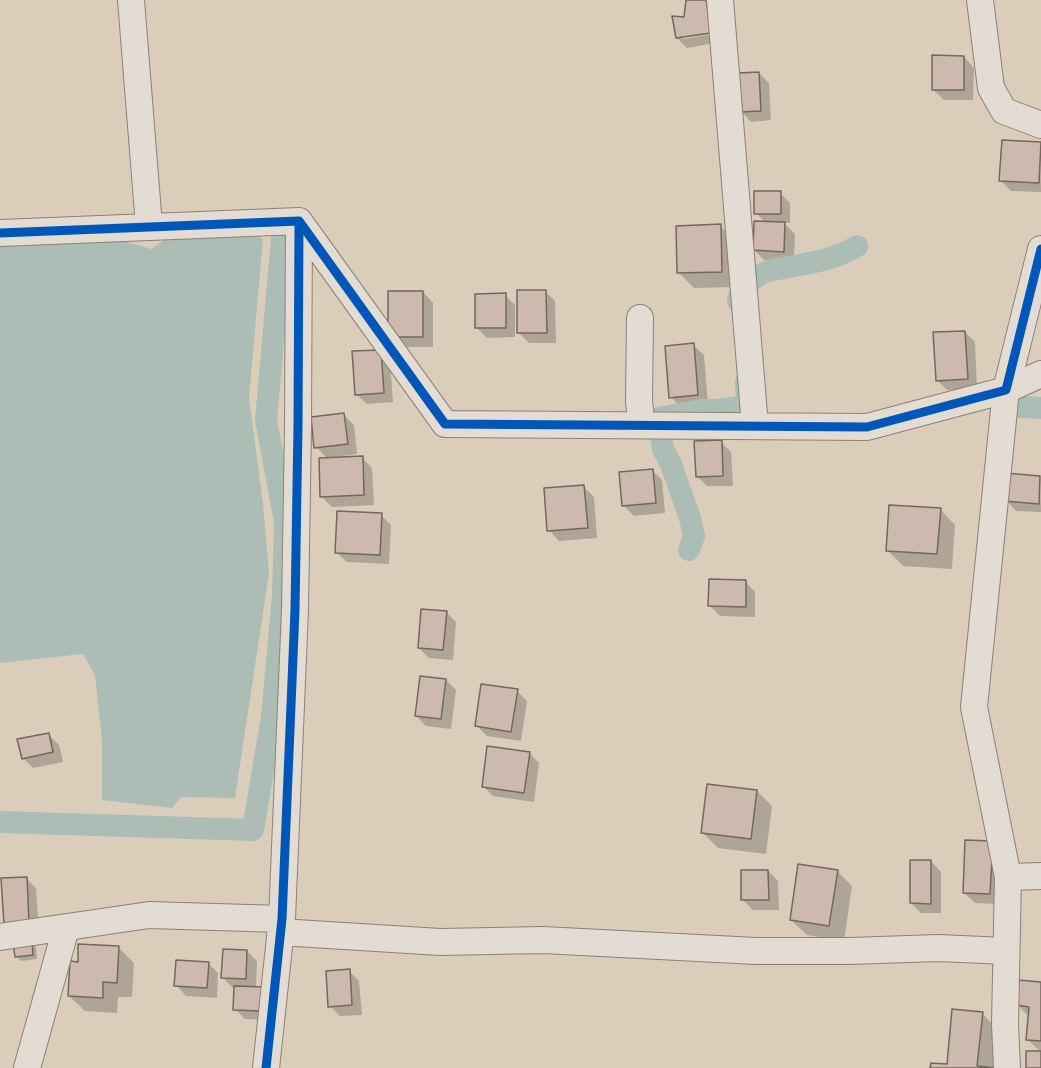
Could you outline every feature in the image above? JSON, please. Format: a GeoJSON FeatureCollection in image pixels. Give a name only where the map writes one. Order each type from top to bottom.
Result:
{"type":"FeatureCollection","features":[{"type":"Feature","properties":{"kind":"street"},"geometry":{"type":"LineString","coordinates":[[131,0],[149,226]]}},
{"type":"Feature","properties":{"kind":"street"},"geometry":{"type":"LineString","coordinates":[[720,0],[755,426]]}},
{"type":"Feature","properties":{"kind":"street"},"geometry":{"type":"LineString","coordinates":[[980,0],[991,88],[1004,111],[1041,125]]}},
{"type":"Feature","properties":{"kind":"street"},"geometry":{"type":"LineString","coordinates":[[0,233],[299,221]]}},
{"type":"Feature","properties":{"kind":"street"},"geometry":{"type":"LineString","coordinates":[[299,221],[445,424],[867,427],[1006,390],[1041,374]]}},
{"type":"Feature","properties":{"kind":"street"},"geometry":{"type":"LineString","coordinates":[[266,1068],[281,925],[295,587],[299,221]]}},
{"type":"Feature","properties":{"kind":"street"},"geometry":{"type":"LineString","coordinates":[[1007,1068],[1005,1024],[1008,877],[974,706],[1006,390],[1041,249]]}},
{"type":"Feature","properties":{"kind":"street"},"geometry":{"type":"LineString","coordinates":[[640,318],[639,402],[654,426]]}},
{"type":"Feature","properties":{"kind":"street"},"geometry":{"type":"LineString","coordinates":[[1008,877],[1041,876]]}},
{"type":"Feature","properties":{"kind":"street"},"geometry":{"type":"LineString","coordinates":[[0,937],[149,915],[281,925],[440,942],[543,940],[756,951],[938,948],[1006,951]]}},
{"type":"Feature","properties":{"kind":"street"},"geometry":{"type":"LineString","coordinates":[[27,1068],[66,928]]}},
{"type":"Feature","properties":{"kind":"shaded area"},"geometry":{"type":"Polygon","coordinates":[[[247,231],[263,239],[249,398],[263,504],[269,573],[235,798],[181,797],[172,808],[102,800],[102,741],[95,675],[83,654],[0,663],[0,245],[104,235],[151,249],[171,235],[247,231]]]}},
{"type":"Feature","properties":{"kind":"building"},"geometry":{"type":"Polygon","coordinates":[[[686,0],[706,0],[711,33],[676,38],[672,16],[684,17],[686,0]]]}},
{"type":"Feature","properties":{"kind":"building"},"geometry":{"type":"Polygon","coordinates":[[[932,55],[964,56],[964,90],[932,90],[932,55]]]}},
{"type":"Feature","properties":{"kind":"building"},"geometry":{"type":"Polygon","coordinates":[[[759,72],[761,111],[740,112],[738,73],[759,72]]]}},
{"type":"Feature","properties":{"kind":"building"},"geometry":{"type":"Polygon","coordinates":[[[1002,140],[1041,142],[1039,183],[999,181],[1002,140]]]}},
{"type":"Feature","properties":{"kind":"building"},"geometry":{"type":"Polygon","coordinates":[[[754,191],[781,191],[781,214],[754,214],[754,191]]]}},
{"type":"Feature","properties":{"kind":"building"},"geometry":{"type":"Polygon","coordinates":[[[754,221],[785,222],[784,252],[753,250],[754,221]]]}},
{"type":"Feature","properties":{"kind":"building"},"geometry":{"type":"Polygon","coordinates":[[[721,224],[722,272],[677,273],[676,226],[721,224]]]}},
{"type":"Feature","properties":{"kind":"building"},"geometry":{"type":"Polygon","coordinates":[[[517,290],[546,290],[547,333],[517,333],[517,290]]]}},
{"type":"Feature","properties":{"kind":"building"},"geometry":{"type":"Polygon","coordinates":[[[388,291],[423,291],[423,337],[388,337],[388,291]]]}},
{"type":"Feature","properties":{"kind":"building"},"geometry":{"type":"Polygon","coordinates":[[[506,293],[506,328],[475,328],[475,294],[506,293]]]}},
{"type":"Feature","properties":{"kind":"building"},"geometry":{"type":"Polygon","coordinates":[[[965,331],[968,379],[936,381],[933,332],[965,331]]]}},
{"type":"Feature","properties":{"kind":"building"},"geometry":{"type":"Polygon","coordinates":[[[694,343],[698,395],[669,398],[665,346],[694,343]]]}},
{"type":"Feature","properties":{"kind":"building"},"geometry":{"type":"Polygon","coordinates":[[[381,350],[384,393],[355,395],[352,351],[381,350]]]}},
{"type":"Feature","properties":{"kind":"building"},"geometry":{"type":"Polygon","coordinates":[[[344,413],[348,444],[314,448],[311,417],[344,413]]]}},
{"type":"Feature","properties":{"kind":"building"},"geometry":{"type":"Polygon","coordinates":[[[722,440],[723,476],[696,477],[694,441],[722,440]]]}},
{"type":"Feature","properties":{"kind":"building"},"geometry":{"type":"Polygon","coordinates":[[[363,456],[364,495],[320,497],[319,458],[363,456]]]}},
{"type":"Feature","properties":{"kind":"building"},"geometry":{"type":"Polygon","coordinates":[[[653,469],[656,503],[622,506],[619,472],[653,469]]]}},
{"type":"Feature","properties":{"kind":"building"},"geometry":{"type":"Polygon","coordinates":[[[1006,473],[1040,476],[1039,504],[1004,501],[1006,473]]]}},
{"type":"Feature","properties":{"kind":"building"},"geometry":{"type":"Polygon","coordinates":[[[584,485],[588,528],[547,531],[544,488],[584,485]]]}},
{"type":"Feature","properties":{"kind":"building"},"geometry":{"type":"Polygon","coordinates":[[[889,505],[941,508],[937,554],[886,551],[889,505]]]}},
{"type":"Feature","properties":{"kind":"building"},"geometry":{"type":"Polygon","coordinates":[[[337,511],[382,513],[380,555],[335,553],[337,511]]]}},
{"type":"Feature","properties":{"kind":"building"},"geometry":{"type":"Polygon","coordinates":[[[709,579],[746,580],[746,607],[708,606],[709,579]]]}},
{"type":"Feature","properties":{"kind":"building"},"geometry":{"type":"Polygon","coordinates":[[[421,609],[447,611],[443,650],[418,648],[421,609]]]}},
{"type":"Feature","properties":{"kind":"building"},"geometry":{"type":"Polygon","coordinates":[[[420,676],[446,679],[441,719],[415,716],[420,676]]]}},
{"type":"Feature","properties":{"kind":"building"},"geometry":{"type":"Polygon","coordinates":[[[481,684],[518,689],[511,732],[475,726],[481,684]]]}},
{"type":"Feature","properties":{"kind":"building"},"geometry":{"type":"Polygon","coordinates":[[[49,733],[53,752],[22,759],[17,739],[49,733]]]}},
{"type":"Feature","properties":{"kind":"building"},"geometry":{"type":"Polygon","coordinates":[[[487,746],[530,752],[524,793],[482,787],[487,746]]]}},
{"type":"Feature","properties":{"kind":"building"},"geometry":{"type":"Polygon","coordinates":[[[707,784],[757,790],[751,839],[701,833],[707,784]]]}},
{"type":"Feature","properties":{"kind":"building"},"geometry":{"type":"Polygon","coordinates":[[[965,840],[993,841],[990,894],[963,893],[965,840]]]}},
{"type":"Feature","properties":{"kind":"building"},"geometry":{"type":"Polygon","coordinates":[[[910,860],[931,860],[931,904],[910,903],[910,860]]]}},
{"type":"Feature","properties":{"kind":"building"},"geometry":{"type":"Polygon","coordinates":[[[798,864],[838,870],[829,926],[790,920],[798,864]]]}},
{"type":"Feature","properties":{"kind":"building"},"geometry":{"type":"Polygon","coordinates":[[[741,870],[768,870],[769,900],[741,900],[741,870]]]}},
{"type":"Feature","properties":{"kind":"building"},"geometry":{"type":"Polygon","coordinates":[[[27,877],[29,923],[4,925],[1,878],[27,877]]]}},
{"type":"Feature","properties":{"kind":"building"},"geometry":{"type":"Polygon","coordinates":[[[32,941],[33,955],[15,957],[13,943],[32,941]]]}},
{"type":"Feature","properties":{"kind":"building"},"geometry":{"type":"Polygon","coordinates":[[[78,944],[119,946],[117,983],[103,982],[103,998],[68,996],[70,961],[78,962],[78,944]]]}},
{"type":"Feature","properties":{"kind":"building"},"geometry":{"type":"Polygon","coordinates":[[[223,949],[247,950],[246,979],[221,978],[223,949]]]}},
{"type":"Feature","properties":{"kind":"building"},"geometry":{"type":"Polygon","coordinates":[[[176,960],[209,962],[207,988],[174,986],[176,960]]]}},
{"type":"Feature","properties":{"kind":"building"},"geometry":{"type":"Polygon","coordinates":[[[350,969],[352,1005],[328,1007],[326,971],[350,969]]]}},
{"type":"Feature","properties":{"kind":"building"},"geometry":{"type":"Polygon","coordinates":[[[1018,980],[1041,982],[1041,1041],[1026,1040],[1029,1007],[1016,1005],[1018,980]]]}},
{"type":"Feature","properties":{"kind":"building"},"geometry":{"type":"Polygon","coordinates":[[[234,986],[264,987],[263,1011],[233,1010],[234,986]]]}},
{"type":"Feature","properties":{"kind":"building"},"geometry":{"type":"Polygon","coordinates":[[[952,1009],[983,1012],[977,1066],[996,1068],[930,1068],[931,1063],[947,1064],[952,1009]]]}},
{"type":"Feature","properties":{"kind":"building"},"geometry":{"type":"Polygon","coordinates":[[[1026,1051],[1041,1051],[1041,1068],[1026,1068],[1026,1051]]]}},
{"type":"Feature","properties":{"kind":"waterway"},"geometry":{"type":"LineString","coordinates":[[0,822],[253,830],[272,717],[283,595],[285,522],[266,420],[282,238]]}},
{"type":"Feature","properties":{"kind":"waterway"},"geometry":{"type":"LineString","coordinates":[[738,301],[744,288],[762,274],[831,258],[857,246]]}},
{"type":"Feature","properties":{"kind":"waterway"},"geometry":{"type":"LineString","coordinates":[[689,550],[694,536],[690,518],[671,464],[663,449],[658,418],[701,410],[747,406],[746,382]]}},
{"type":"Feature","properties":{"kind":"waterway"},"geometry":{"type":"LineString","coordinates":[[1004,406],[1041,408]]}},
{"type":"Feature","properties":{"kind":"cycle path"},"geometry":{"type":"LineString","coordinates":[[299,221],[445,424],[867,427],[1006,390],[1041,249]]}},
{"type":"Feature","properties":{"kind":"cycle path"},"geometry":{"type":"LineString","coordinates":[[0,233],[299,221],[295,610],[282,919],[266,1068]]}}]}
